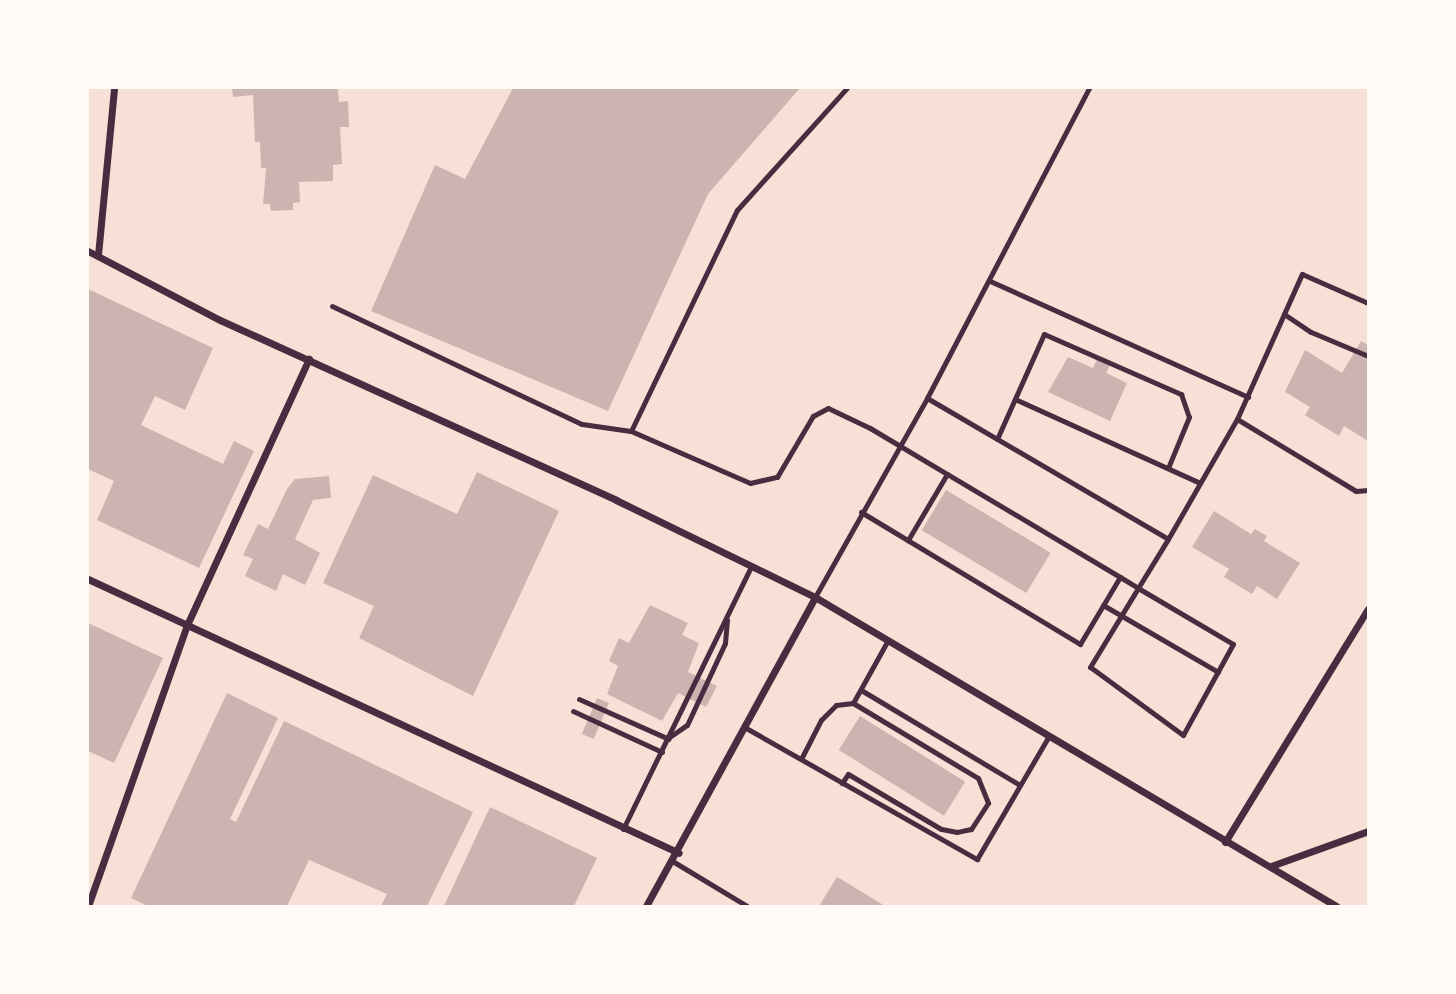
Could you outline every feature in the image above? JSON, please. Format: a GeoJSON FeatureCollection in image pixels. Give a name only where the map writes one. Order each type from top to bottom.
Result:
{"type":"FeatureCollection","features":[{"type":"Feature","properties":{"kind":"street"},"geometry":{"type":"LineString","coordinates":[[98,255],[114,88]]}},
{"type":"Feature","properties":{"kind":"street"},"geometry":{"type":"LineString","coordinates":[[88,251],[220,320],[309,359],[816,597],[1336,906]]}},
{"type":"Feature","properties":{"kind":"street"},"geometry":{"type":"LineString","coordinates":[[88,906],[187,625],[309,359]]}},
{"type":"Feature","properties":{"kind":"street"},"geometry":{"type":"LineString","coordinates":[[88,579],[623,830],[679,853]]}},
{"type":"Feature","properties":{"kind":"street"},"geometry":{"type":"LineString","coordinates":[[646,906],[679,853],[816,597]]}},
{"type":"Feature","properties":{"kind":"street"},"geometry":{"type":"LineString","coordinates":[[1225,842],[1368,609]]}},
{"type":"Feature","properties":{"kind":"street"},"geometry":{"type":"LineString","coordinates":[[1270,866],[1368,831]]}},
{"type":"Feature","properties":{"kind":"lane"},"geometry":{"type":"LineString","coordinates":[[631,431],[737,210],[847,88]]}},
{"type":"Feature","properties":{"kind":"lane"},"geometry":{"type":"LineString","coordinates":[[816,597],[861,512],[928,398],[1089,88]]}},
{"type":"Feature","properties":{"kind":"lane"},"geometry":{"type":"LineString","coordinates":[[332,306],[582,424],[631,431],[750,483],[777,477],[813,416],[828,408],[899,445],[1138,588],[1233,644],[1183,735],[1090,667],[1138,588],[1168,539],[1237,419],[1302,274],[1368,303]]}},
{"type":"Feature","properties":{"kind":"lane"},"geometry":{"type":"LineString","coordinates":[[990,281],[1248,397]]}},
{"type":"Feature","properties":{"kind":"lane"},"geometry":{"type":"LineString","coordinates":[[1284,314],[1311,332],[1368,356]]}},
{"type":"Feature","properties":{"kind":"lane"},"geometry":{"type":"LineString","coordinates":[[997,439],[1044,334],[1181,394],[1189,417],[1168,468]]}},
{"type":"Feature","properties":{"kind":"lane"},"geometry":{"type":"LineString","coordinates":[[928,398],[1168,539]]}},
{"type":"Feature","properties":{"kind":"lane"},"geometry":{"type":"LineString","coordinates":[[1015,399],[1200,483]]}},
{"type":"Feature","properties":{"kind":"lane"},"geometry":{"type":"LineString","coordinates":[[1237,419],[1356,491],[1368,490]]}},
{"type":"Feature","properties":{"kind":"lane"},"geometry":{"type":"LineString","coordinates":[[908,540],[947,474]]}},
{"type":"Feature","properties":{"kind":"lane"},"geometry":{"type":"LineString","coordinates":[[861,512],[1080,644],[1120,577]]}},
{"type":"Feature","properties":{"kind":"lane"},"geometry":{"type":"LineString","coordinates":[[623,830],[670,738],[694,675],[727,618],[751,566]]}},
{"type":"Feature","properties":{"kind":"lane"},"geometry":{"type":"LineString","coordinates":[[1103,605],[1218,672]]}},
{"type":"Feature","properties":{"kind":"lane"},"geometry":{"type":"LineString","coordinates":[[670,738],[687,725],[725,643],[727,618]]}},
{"type":"Feature","properties":{"kind":"lane"},"geometry":{"type":"LineString","coordinates":[[853,703],[888,640]]}},
{"type":"Feature","properties":{"kind":"lane"},"geometry":{"type":"LineString","coordinates":[[861,690],[1020,785]]}},
{"type":"Feature","properties":{"kind":"lane"},"geometry":{"type":"LineString","coordinates":[[579,698],[670,738]]}},
{"type":"Feature","properties":{"kind":"lane"},"geometry":{"type":"LineString","coordinates":[[801,759],[821,720],[836,705],[853,703],[978,778],[988,803],[971,829],[957,832],[941,830],[848,774],[842,782]]}},
{"type":"Feature","properties":{"kind":"lane"},"geometry":{"type":"LineString","coordinates":[[573,711],[662,752]]}},
{"type":"Feature","properties":{"kind":"lane"},"geometry":{"type":"LineString","coordinates":[[746,728],[977,859],[1049,736]]}},
{"type":"Feature","properties":{"kind":"lane"},"geometry":{"type":"LineString","coordinates":[[674,862],[747,906]]}},
{"type":"Feature","properties":{"kind":"building"},"geometry":{"type":"Polygon","coordinates":[[[232,88],[338,88],[339,102],[348,101],[349,127],[340,127],[342,164],[333,165],[333,181],[299,182],[300,202],[293,203],[293,210],[271,211],[270,204],[263,204],[266,168],[261,168],[260,142],[255,142],[253,95],[233,97],[232,88]]]}},
{"type":"Feature","properties":{"kind":"building"},"geometry":{"type":"Polygon","coordinates":[[[513,88],[800,88],[708,194],[608,411],[371,311],[435,165],[465,179],[513,88]]]}},
{"type":"Feature","properties":{"kind":"building"},"geometry":{"type":"Polygon","coordinates":[[[88,289],[213,348],[185,410],[155,396],[141,425],[223,464],[234,441],[254,451],[199,568],[97,520],[114,481],[88,469],[88,289]]]}},
{"type":"Feature","properties":{"kind":"building"},"geometry":{"type":"Polygon","coordinates":[[[1361,341],[1368,345],[1368,441],[1344,426],[1339,436],[1305,415],[1310,407],[1285,392],[1305,350],[1342,373],[1361,341]]]}},
{"type":"Feature","properties":{"kind":"building"},"geometry":{"type":"Polygon","coordinates":[[[1068,357],[1093,368],[1097,359],[1110,365],[1106,373],[1127,383],[1110,421],[1048,392],[1068,357]]]}},
{"type":"Feature","properties":{"kind":"building"},"geometry":{"type":"Polygon","coordinates":[[[477,472],[559,511],[473,696],[359,638],[374,606],[323,583],[373,475],[457,514],[477,472]]]}},
{"type":"Feature","properties":{"kind":"building"},"geometry":{"type":"Polygon","coordinates":[[[329,476],[331,498],[313,500],[295,539],[320,553],[305,585],[283,574],[276,591],[245,576],[253,559],[243,555],[258,524],[268,529],[287,489],[295,479],[329,476]]]}},
{"type":"Feature","properties":{"kind":"building"},"geometry":{"type":"Polygon","coordinates":[[[946,490],[1051,553],[1026,593],[922,530],[946,490]]]}},
{"type":"Feature","properties":{"kind":"building"},"geometry":{"type":"Polygon","coordinates":[[[1214,511],[1251,534],[1255,529],[1267,536],[1264,541],[1300,563],[1277,599],[1257,586],[1252,594],[1224,577],[1229,569],[1192,547],[1214,511]]]}},
{"type":"Feature","properties":{"kind":"building"},"geometry":{"type":"Polygon","coordinates":[[[650,605],[688,623],[682,635],[699,643],[688,672],[717,686],[706,707],[678,693],[662,721],[607,694],[618,666],[609,661],[619,638],[629,643],[650,605]]]}},
{"type":"Feature","properties":{"kind":"building"},"geometry":{"type":"Polygon","coordinates":[[[88,623],[163,658],[114,763],[88,751],[88,623]]]}},
{"type":"Feature","properties":{"kind":"building"},"geometry":{"type":"Polygon","coordinates":[[[227,693],[278,718],[230,819],[236,822],[284,721],[473,812],[427,906],[381,906],[387,894],[309,860],[287,906],[148,906],[131,898],[227,693]]]}},
{"type":"Feature","properties":{"kind":"building"},"geometry":{"type":"Polygon","coordinates":[[[597,698],[609,703],[594,739],[582,734],[597,698]]]}},
{"type":"Feature","properties":{"kind":"building"},"geometry":{"type":"Polygon","coordinates":[[[860,716],[965,782],[944,816],[839,750],[860,716]]]}},
{"type":"Feature","properties":{"kind":"building"},"geometry":{"type":"Polygon","coordinates":[[[490,807],[597,858],[574,906],[444,906],[490,807]]]}},
{"type":"Feature","properties":{"kind":"building"},"geometry":{"type":"Polygon","coordinates":[[[837,877],[844,881],[885,906],[819,906],[837,877]]]}}]}
